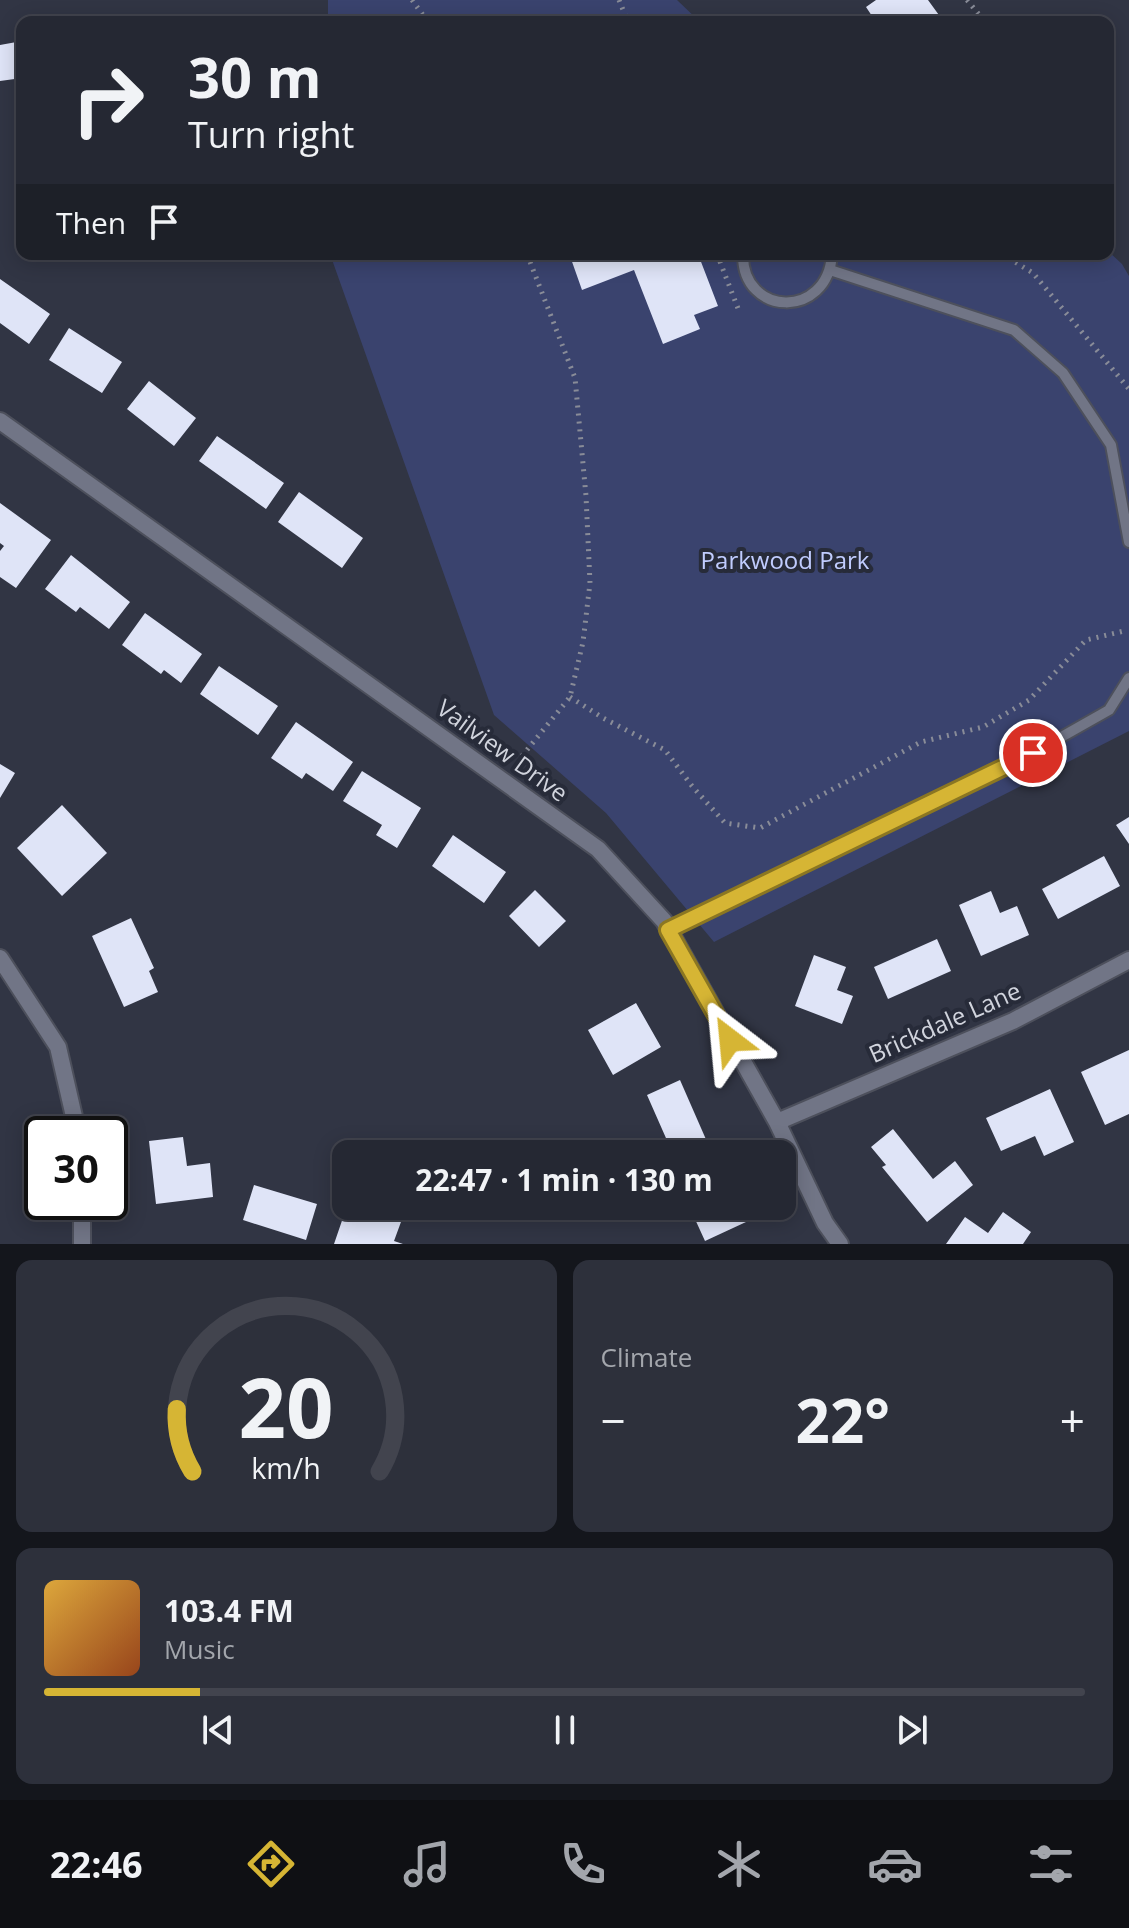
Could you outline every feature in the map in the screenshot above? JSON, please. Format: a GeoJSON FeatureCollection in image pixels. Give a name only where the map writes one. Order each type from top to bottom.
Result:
{"type":"FeatureCollection","features":[{"type":"Feature","properties":{"kind":"street","name":"Vailview Drive"},"geometry":{"type":"LineString","coordinates":[[0,421],[598,849],[664,921],[777,1122],[825,1223],[840,1244]]}},
{"type":"Feature","properties":{"kind":"street"},"geometry":{"type":"LineString","coordinates":[[0,958],[58,1047],[74,1116]]}},
{"type":"Feature","properties":{"kind":"street","name":"Brickdale Lane"},"geometry":{"type":"LineString","coordinates":[[777,1122],[1013,1021],[1129,960]]}},
{"type":"Feature","properties":{"kind":"street"},"geometry":{"type":"LineString","coordinates":[[82,1220],[82,1244]]}},
{"type":"Feature","properties":{"kind":"lane"},"geometry":{"type":"LineString","coordinates":[[743,260],[750,284],[761,295],[788,303],[802,301],[815,294],[825,283],[831,260]]}},
{"type":"Feature","properties":{"kind":"lane"},"geometry":{"type":"LineString","coordinates":[[830,270],[1014,330],[1063,373],[1111,445],[1129,542]]}},
{"type":"Feature","properties":{"kind":"lane"},"geometry":{"type":"LineString","coordinates":[[668,930],[1033,753],[1109,710],[1129,678]]}},
{"type":"Feature","properties":{"kind":"path"},"geometry":{"type":"LineString","coordinates":[[967,0],[980,16]]}},
{"type":"Feature","properties":{"kind":"path"},"geometry":{"type":"LineString","coordinates":[[522,756],[570,697],[583,642],[590,583],[575,378],[529,260]]}},
{"type":"Feature","properties":{"kind":"path"},"geometry":{"type":"LineString","coordinates":[[1012,260],[1033,273],[1129,389]]}},
{"type":"Feature","properties":{"kind":"path"},"geometry":{"type":"LineString","coordinates":[[570,697],[665,750],[725,823],[760,828],[921,742],[983,727],[1029,700],[1086,640],[1124,631]]}},
{"type":"Feature","properties":{"kind":"green space"},"geometry":{"type":"Polygon","coordinates":[[[328,0],[677,0],[694,16],[328,16],[328,0]]]}},
{"type":"Feature","properties":{"kind":"green space","name":"Parkwood Park"},"geometry":{"type":"Polygon","coordinates":[[[1114,257],[1122,264],[1129,276],[1129,731],[714,942],[606,813],[494,715],[332,260],[1114,260],[1114,257]]]}},
{"type":"Feature","properties":{"kind":"building"},"geometry":{"type":"Polygon","coordinates":[[[876,0],[928,0],[940,16],[872,16],[866,7],[876,0]]]}},
{"type":"Feature","properties":{"kind":"building"},"geometry":{"type":"Polygon","coordinates":[[[16,42],[16,79],[0,81],[0,45],[16,42]]]}},
{"type":"Feature","properties":{"kind":"building"},"geometry":{"type":"Polygon","coordinates":[[[571,260],[700,260],[718,306],[694,315],[700,329],[663,344],[634,270],[582,290],[571,260]]]}},
{"type":"Feature","properties":{"kind":"building"},"geometry":{"type":"Polygon","coordinates":[[[0,279],[50,314],[29,344],[0,323],[0,279]]]}},
{"type":"Feature","properties":{"kind":"building"},"geometry":{"type":"Polygon","coordinates":[[[69,328],[122,362],[102,393],[49,360],[69,328]]]}},
{"type":"Feature","properties":{"kind":"building"},"geometry":{"type":"Polygon","coordinates":[[[149,381],[196,418],[174,446],[127,409],[149,381]]]}},
{"type":"Feature","properties":{"kind":"building"},"geometry":{"type":"Polygon","coordinates":[[[217,436],[284,483],[266,509],[199,461],[217,436]]]}},
{"type":"Feature","properties":{"kind":"building"},"geometry":{"type":"Polygon","coordinates":[[[299,492],[363,538],[342,568],[278,522],[299,492]]]}},
{"type":"Feature","properties":{"kind":"building"},"geometry":{"type":"Polygon","coordinates":[[[0,503],[51,540],[16,588],[0,577],[0,551],[4,546],[0,543],[0,503]]]}},
{"type":"Feature","properties":{"kind":"building"},"geometry":{"type":"Polygon","coordinates":[[[71,555],[130,602],[109,629],[80,607],[76,612],[45,589],[71,555]]]}},
{"type":"Feature","properties":{"kind":"building"},"geometry":{"type":"Polygon","coordinates":[[[145,613],[202,654],[181,683],[164,670],[161,674],[122,645],[145,613]]]}},
{"type":"Feature","properties":{"kind":"building"},"geometry":{"type":"Polygon","coordinates":[[[219,666],[278,706],[258,735],[200,694],[219,666]]]}},
{"type":"Feature","properties":{"kind":"building"},"geometry":{"type":"Polygon","coordinates":[[[296,722],[353,762],[333,791],[306,773],[302,779],[271,758],[296,722]]]}},
{"type":"Feature","properties":{"kind":"building"},"geometry":{"type":"Polygon","coordinates":[[[0,764],[15,773],[0,798],[0,764]]]}},
{"type":"Feature","properties":{"kind":"building"},"geometry":{"type":"Polygon","coordinates":[[[362,771],[421,808],[397,848],[376,835],[382,825],[343,801],[362,771]]]}},
{"type":"Feature","properties":{"kind":"building"},"geometry":{"type":"Polygon","coordinates":[[[62,805],[107,853],[62,896],[17,848],[62,805]]]}},
{"type":"Feature","properties":{"kind":"building"},"geometry":{"type":"Polygon","coordinates":[[[1129,817],[1129,844],[1116,825],[1129,817]]]}},
{"type":"Feature","properties":{"kind":"building"},"geometry":{"type":"Polygon","coordinates":[[[453,835],[506,872],[484,903],[432,866],[453,835]]]}},
{"type":"Feature","properties":{"kind":"building"},"geometry":{"type":"Polygon","coordinates":[[[1104,856],[1120,886],[1058,919],[1042,889],[1104,856]]]}},
{"type":"Feature","properties":{"kind":"building"},"geometry":{"type":"Polygon","coordinates":[[[535,890],[566,921],[539,947],[509,916],[535,890]]]}},
{"type":"Feature","properties":{"kind":"building"},"geometry":{"type":"Polygon","coordinates":[[[991,891],[1000,913],[1017,906],[1029,935],[981,956],[959,905],[991,891]]]}},
{"type":"Feature","properties":{"kind":"building"},"geometry":{"type":"Polygon","coordinates":[[[131,918],[154,968],[149,971],[158,992],[124,1007],[92,936],[131,918]]]}},
{"type":"Feature","properties":{"kind":"building"},"geometry":{"type":"Polygon","coordinates":[[[937,939],[951,971],[888,999],[874,967],[937,939]]]}},
{"type":"Feature","properties":{"kind":"building"},"geometry":{"type":"Polygon","coordinates":[[[814,955],[846,967],[837,990],[853,996],[842,1024],[795,1006],[814,955]]]}},
{"type":"Feature","properties":{"kind":"building"},"geometry":{"type":"Polygon","coordinates":[[[636,1003],[661,1047],[613,1075],[588,1030],[636,1003]]]}},
{"type":"Feature","properties":{"kind":"building"},"geometry":{"type":"Polygon","coordinates":[[[1129,1050],[1129,1114],[1105,1125],[1081,1072],[1129,1050]]]}},
{"type":"Feature","properties":{"kind":"building"},"geometry":{"type":"Polygon","coordinates":[[[680,1080],[706,1140],[667,1140],[647,1095],[680,1080]]]}},
{"type":"Feature","properties":{"kind":"building"},"geometry":{"type":"Polygon","coordinates":[[[1050,1089],[1074,1142],[1044,1156],[1035,1136],[1001,1151],[986,1118],[1050,1089]]]}},
{"type":"Feature","properties":{"kind":"building"},"geometry":{"type":"Polygon","coordinates":[[[893,1129],[933,1179],[955,1161],[973,1185],[927,1222],[882,1167],[886,1165],[871,1147],[893,1129]]]}},
{"type":"Feature","properties":{"kind":"building"},"geometry":{"type":"Polygon","coordinates":[[[183,1137],[187,1166],[210,1163],[213,1197],[156,1204],[149,1141],[183,1137]]]}},
{"type":"Feature","properties":{"kind":"building"},"geometry":{"type":"Polygon","coordinates":[[[254,1185],[317,1204],[306,1240],[243,1220],[254,1185]]]}},
{"type":"Feature","properties":{"kind":"building"},"geometry":{"type":"Polygon","coordinates":[[[1003,1212],[1031,1232],[1023,1244],[946,1244],[965,1217],[988,1233],[1003,1212]]]}},
{"type":"Feature","properties":{"kind":"building"},"geometry":{"type":"Polygon","coordinates":[[[342,1220],[402,1220],[394,1241],[403,1244],[334,1244],[342,1220]]]}},
{"type":"Feature","properties":{"kind":"building"},"geometry":{"type":"Polygon","coordinates":[[[695,1220],[746,1222],[705,1241],[695,1220]]]}},
{"type":"Feature","properties":{"kind":"route"},"geometry":{"type":"LineString","coordinates":[[730,1040],[668,930],[1033,753]]}}]}
